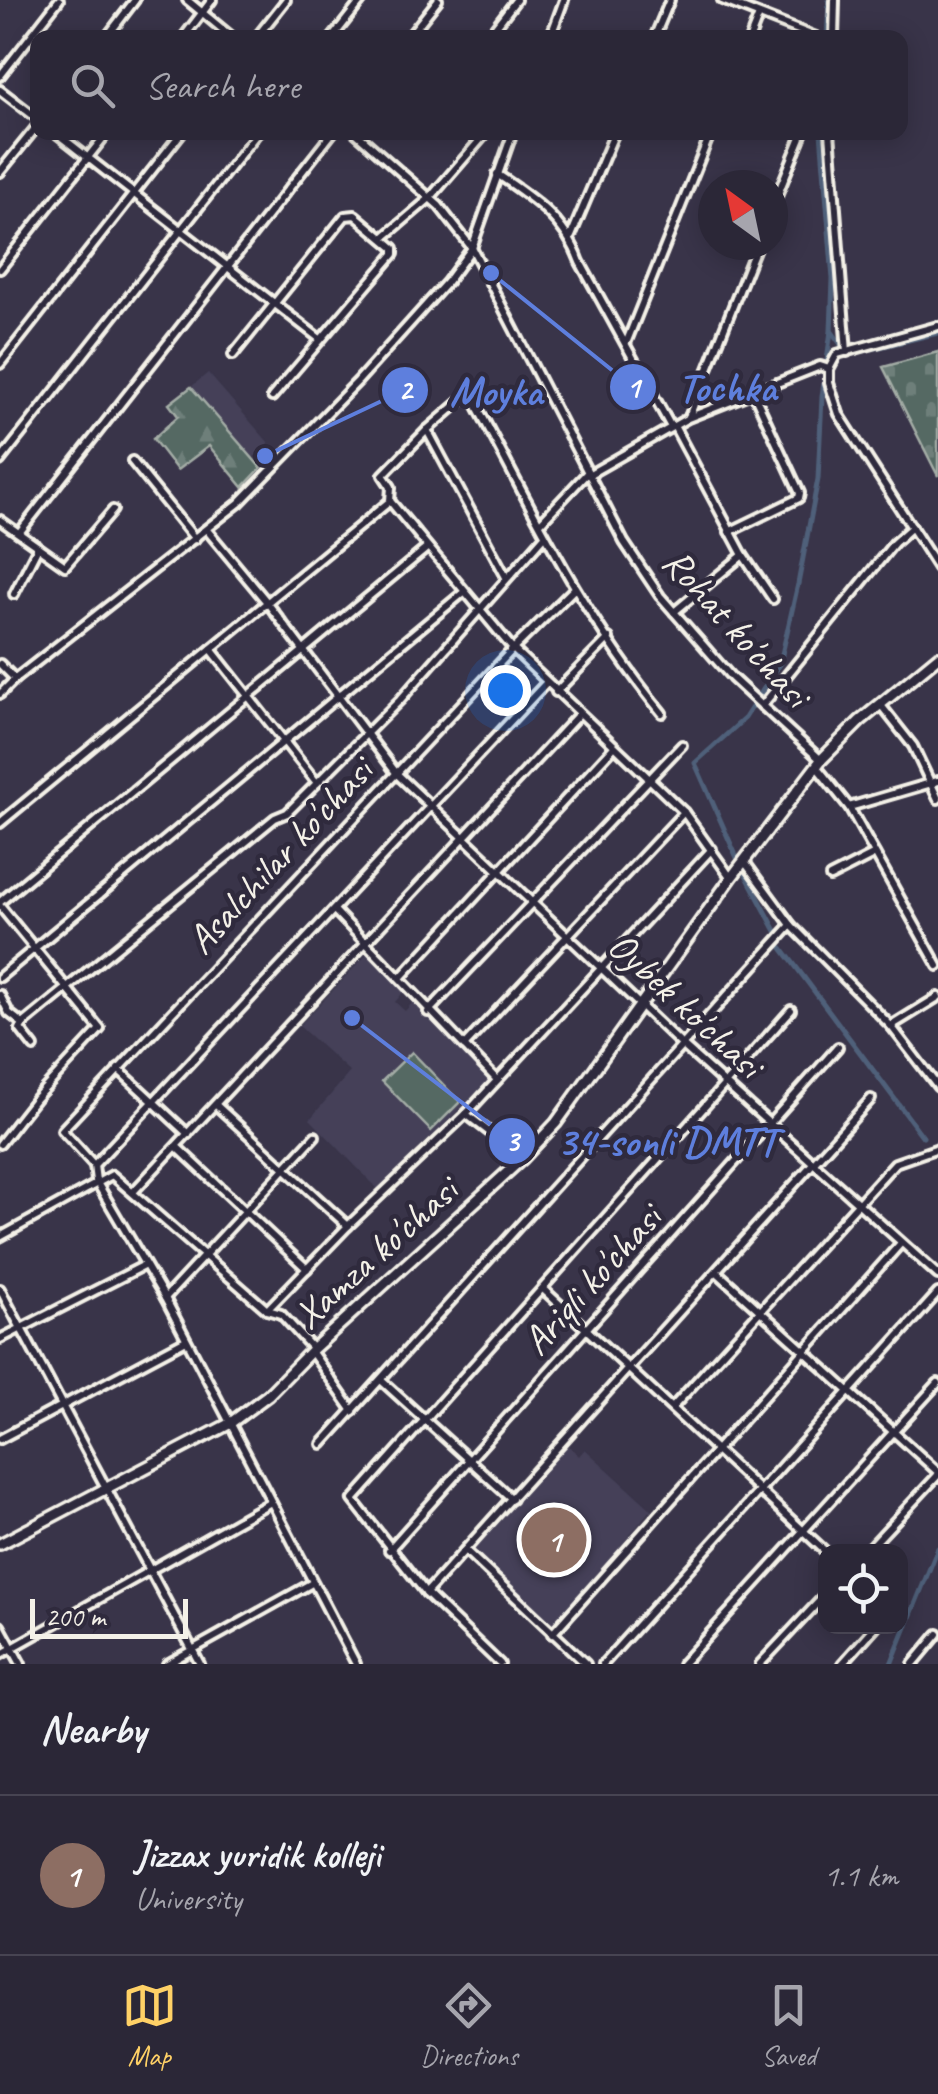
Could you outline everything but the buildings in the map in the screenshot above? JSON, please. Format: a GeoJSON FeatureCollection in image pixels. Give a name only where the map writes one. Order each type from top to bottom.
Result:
{"type":"FeatureCollection","features":[{"type":"Feature","properties":{"kind":"main road","name":"Xamza ko'chasi"},"geometry":{"type":"LineString","coordinates":[[0,1544],[229,1424],[268,1395],[312,1350],[523,1158],[556,1122],[744,860],[819,763],[880,704],[938,657]]}},
{"type":"Feature","properties":{"kind":"street"},"geometry":{"type":"LineString","coordinates":[[36,30],[59,0]]}},
{"type":"Feature","properties":{"kind":"street"},"geometry":{"type":"LineString","coordinates":[[112,30],[135,0]]}},
{"type":"Feature","properties":{"kind":"street"},"geometry":{"type":"LineString","coordinates":[[187,0],[223,30]]}},
{"type":"Feature","properties":{"kind":"street"},"geometry":{"type":"LineString","coordinates":[[189,30],[212,0]]}},
{"type":"Feature","properties":{"kind":"street"},"geometry":{"type":"LineString","coordinates":[[262,30],[286,0]]}},
{"type":"Feature","properties":{"kind":"street"},"geometry":{"type":"LineString","coordinates":[[338,30],[362,0]]}},
{"type":"Feature","properties":{"kind":"street"},"geometry":{"type":"LineString","coordinates":[[414,30],[438,0]]}},
{"type":"Feature","properties":{"kind":"street"},"geometry":{"type":"LineString","coordinates":[[493,30],[516,0]]}},
{"type":"Feature","properties":{"kind":"street"},"geometry":{"type":"LineString","coordinates":[[553,30],[564,0]]}},
{"type":"Feature","properties":{"kind":"street"},"geometry":{"type":"LineString","coordinates":[[657,30],[670,0]]}},
{"type":"Feature","properties":{"kind":"street"},"geometry":{"type":"LineString","coordinates":[[722,0],[798,30]]}},
{"type":"Feature","properties":{"kind":"street"},"geometry":{"type":"LineString","coordinates":[[834,30],[835,0]]}},
{"type":"Feature","properties":{"kind":"street"},"geometry":{"type":"LineString","coordinates":[[753,30],[759,15]]}},
{"type":"Feature","properties":{"kind":"street"},"geometry":{"type":"LineString","coordinates":[[0,76],[30,37]]}},
{"type":"Feature","properties":{"kind":"street"},"geometry":{"type":"LineString","coordinates":[[0,90],[30,115]]}},
{"type":"Feature","properties":{"kind":"street"},"geometry":{"type":"LineString","coordinates":[[0,172],[30,133]]}},
{"type":"Feature","properties":{"kind":"street"},"geometry":{"type":"LineString","coordinates":[[65,140],[320,339]]}},
{"type":"Feature","properties":{"kind":"street"},"geometry":{"type":"LineString","coordinates":[[0,269],[102,140]]}},
{"type":"Feature","properties":{"kind":"street"},"geometry":{"type":"LineString","coordinates":[[0,364],[176,140]]}},
{"type":"Feature","properties":{"kind":"street"},"geometry":{"type":"LineString","coordinates":[[0,462],[252,140]]}},
{"type":"Feature","properties":{"kind":"street"},"geometry":{"type":"LineString","coordinates":[[19,534],[327,140]]}},
{"type":"Feature","properties":{"kind":"street","name":"Rohat ko'chasi"},"geometry":{"type":"LineString","coordinates":[[364,140],[430,198],[472,248],[624,542],[674,612],[732,678],[819,763],[849,807],[938,966]]}},
{"type":"Feature","properties":{"kind":"street"},"geometry":{"type":"LineString","coordinates":[[383,238],[430,198],[479,140]]}},
{"type":"Feature","properties":{"kind":"street"},"geometry":{"type":"LineString","coordinates":[[0,694],[239,503],[358,381],[447,282],[472,248],[510,140]]}},
{"type":"Feature","properties":{"kind":"street"},"geometry":{"type":"LineString","coordinates":[[571,236],[612,140]]}},
{"type":"Feature","properties":{"kind":"street"},"geometry":{"type":"LineString","coordinates":[[626,342],[708,140]]}},
{"type":"Feature","properties":{"kind":"street"},"geometry":{"type":"LineString","coordinates":[[787,170],[799,140]]}},
{"type":"Feature","properties":{"kind":"street"},"geometry":{"type":"LineString","coordinates":[[831,140],[846,352]]}},
{"type":"Feature","properties":{"kind":"street"},"geometry":{"type":"LineString","coordinates":[[498,174],[530,196],[571,236],[580,262],[729,532],[774,599]]}},
{"type":"Feature","properties":{"kind":"street"},"geometry":{"type":"LineString","coordinates":[[232,356],[345,216],[356,214],[394,248],[394,254],[272,397]]}},
{"type":"Feature","properties":{"kind":"street"},"geometry":{"type":"LineString","coordinates":[[688,418],[752,260]]}},
{"type":"Feature","properties":{"kind":"street"},"geometry":{"type":"LineString","coordinates":[[938,326],[838,354],[829,369],[829,383],[839,414],[938,568]]}},
{"type":"Feature","properties":{"kind":"street"},"geometry":{"type":"LineString","coordinates":[[540,523],[588,474],[688,418],[820,366],[829,369]]}},
{"type":"Feature","properties":{"kind":"street"},"geometry":{"type":"LineString","coordinates":[[729,532],[799,498],[800,493],[753,392]]}},
{"type":"Feature","properties":{"kind":"street"},"geometry":{"type":"LineString","coordinates":[[662,713],[574,589],[470,394],[382,475],[391,487],[390,501],[513,649],[684,812],[731,878]]}},
{"type":"Feature","properties":{"kind":"street"},"geometry":{"type":"LineString","coordinates":[[427,430],[506,577]]}},
{"type":"Feature","properties":{"kind":"street"},"geometry":{"type":"LineString","coordinates":[[132,461],[196,539]]}},
{"type":"Feature","properties":{"kind":"street"},"geometry":{"type":"LineString","coordinates":[[0,824],[390,501]]}},
{"type":"Feature","properties":{"kind":"street"},"geometry":{"type":"LineString","coordinates":[[0,520],[65,566],[113,510]]}},
{"type":"Feature","properties":{"kind":"street"},"geometry":{"type":"LineString","coordinates":[[762,706],[912,527]]}},
{"type":"Feature","properties":{"kind":"street","name":"Oybek ko'chasi"},"geometry":{"type":"LineString","coordinates":[[206,530],[303,648],[397,774],[682,1044],[938,1275]]}},
{"type":"Feature","properties":{"kind":"street"},"geometry":{"type":"LineString","coordinates":[[34,1048],[20,1029],[24,1024],[275,818],[286,813],[400,700],[544,536]]}},
{"type":"Feature","properties":{"kind":"street"},"geometry":{"type":"LineString","coordinates":[[14,594],[38,547]]}},
{"type":"Feature","properties":{"kind":"street"},"geometry":{"type":"LineString","coordinates":[[0,1144],[36,1098],[100,1029],[0,904],[427,548]]}},
{"type":"Feature","properties":{"kind":"street"},"geometry":{"type":"LineString","coordinates":[[674,612],[743,556]]}},
{"type":"Feature","properties":{"kind":"street","name":"Asalchilar ko'chasi"},"geometry":{"type":"LineString","coordinates":[[94,1165],[62,1130],[513,649],[574,589]]}},
{"type":"Feature","properties":{"kind":"street"},"geometry":{"type":"LineString","coordinates":[[0,976],[464,592]]}},
{"type":"Feature","properties":{"kind":"street"},"geometry":{"type":"LineString","coordinates":[[556,692],[610,638]]}},
{"type":"Feature","properties":{"kind":"street"},"geometry":{"type":"LineString","coordinates":[[211,649],[317,783]]}},
{"type":"Feature","properties":{"kind":"street"},"geometry":{"type":"LineString","coordinates":[[0,664],[15,679]]}},
{"type":"Feature","properties":{"kind":"street"},"geometry":{"type":"LineString","coordinates":[[354,1663],[165,1298],[96,1182],[94,1165],[546,683]]}},
{"type":"Feature","properties":{"kind":"street"},"geometry":{"type":"LineString","coordinates":[[880,704],[913,746],[934,782],[938,799]]}},
{"type":"Feature","properties":{"kind":"street"},"geometry":{"type":"LineString","coordinates":[[134,1191],[579,714]]}},
{"type":"Feature","properties":{"kind":"street"},"geometry":{"type":"LineString","coordinates":[[428,1012],[682,745]]}},
{"type":"Feature","properties":{"kind":"street"},"geometry":{"type":"LineString","coordinates":[[400,977],[614,747]]}},
{"type":"Feature","properties":{"kind":"street"},"geometry":{"type":"LineString","coordinates":[[849,807],[934,782]]}},
{"type":"Feature","properties":{"kind":"street"},"geometry":{"type":"LineString","coordinates":[[464,1046],[684,812]]}},
{"type":"Feature","properties":{"kind":"street"},"geometry":{"type":"LineString","coordinates":[[267,1310],[348,1226],[466,1114],[712,849]]}},
{"type":"Feature","properties":{"kind":"street"},"geometry":{"type":"LineString","coordinates":[[830,877],[876,854]]}},
{"type":"Feature","properties":{"kind":"street"},"geometry":{"type":"LineString","coordinates":[[744,860],[791,925],[891,1026],[938,1087]]}},
{"type":"Feature","properties":{"kind":"street"},"geometry":{"type":"LineString","coordinates":[[334,910],[496,1080]]}},
{"type":"Feature","properties":{"kind":"street"},"geometry":{"type":"LineString","coordinates":[[322,1444],[791,925]]}},
{"type":"Feature","properties":{"kind":"street"},"geometry":{"type":"LineString","coordinates":[[0,996],[24,1024]]}},
{"type":"Feature","properties":{"kind":"street"},"geometry":{"type":"LineString","coordinates":[[891,1026],[938,997]]}},
{"type":"Feature","properties":{"kind":"street"},"geometry":{"type":"LineString","coordinates":[[500,1664],[426,1593],[353,1500],[791,1010]]}},
{"type":"Feature","properties":{"kind":"street"},"geometry":{"type":"LineString","coordinates":[[0,1018],[10,1012]]}},
{"type":"Feature","properties":{"kind":"street","name":"Ariqli ko'chasi"},"geometry":{"type":"LineString","coordinates":[[389,1550],[838,1047]]}},
{"type":"Feature","properties":{"kind":"street"},"geometry":{"type":"LineString","coordinates":[[118,1069],[188,1134]]}},
{"type":"Feature","properties":{"kind":"street"},"geometry":{"type":"LineString","coordinates":[[426,1593],[871,1099]]}},
{"type":"Feature","properties":{"kind":"street"},"geometry":{"type":"LineString","coordinates":[[216,1105],[348,1226]]}},
{"type":"Feature","properties":{"kind":"street"},"geometry":{"type":"LineString","coordinates":[[466,1114],[523,1158]]}},
{"type":"Feature","properties":{"kind":"street"},"geometry":{"type":"LineString","coordinates":[[165,1298],[314,1136]]}},
{"type":"Feature","properties":{"kind":"street"},"geometry":{"type":"LineString","coordinates":[[176,1147],[307,1268]]}},
{"type":"Feature","properties":{"kind":"street"},"geometry":{"type":"LineString","coordinates":[[672,1408],[895,1164],[938,1148]]}},
{"type":"Feature","properties":{"kind":"street"},"geometry":{"type":"LineString","coordinates":[[0,1236],[112,1175],[267,1310],[281,1314],[312,1350],[353,1411]]}},
{"type":"Feature","properties":{"kind":"street"},"geometry":{"type":"LineString","coordinates":[[552,1634],[901,1242]]}},
{"type":"Feature","properties":{"kind":"street"},"geometry":{"type":"LineString","coordinates":[[0,1339],[144,1265]]}},
{"type":"Feature","properties":{"kind":"street"},"geometry":{"type":"LineString","coordinates":[[717,1272],[938,1474],[873,1544]]}},
{"type":"Feature","properties":{"kind":"street"},"geometry":{"type":"LineString","coordinates":[[543,1288],[818,1545]]}},
{"type":"Feature","properties":{"kind":"street"},"geometry":{"type":"LineString","coordinates":[[0,1290],[200,1664]]}},
{"type":"Feature","properties":{"kind":"street"},"geometry":{"type":"LineString","coordinates":[[604,1664],[938,1293]]}},
{"type":"Feature","properties":{"kind":"street"},"geometry":{"type":"LineString","coordinates":[[0,1440],[186,1340]]}},
{"type":"Feature","properties":{"kind":"street"},"geometry":{"type":"LineString","coordinates":[[382,1380],[512,1499]]}},
{"type":"Feature","properties":{"kind":"street"},"geometry":{"type":"LineString","coordinates":[[682,1664],[938,1383]]}},
{"type":"Feature","properties":{"kind":"street"},"geometry":{"type":"LineString","coordinates":[[0,1655],[271,1502]]}},
{"type":"Feature","properties":{"kind":"street"},"geometry":{"type":"LineString","coordinates":[[465,1550],[586,1664]]}},
{"type":"Feature","properties":{"kind":"street"},"geometry":{"type":"LineString","coordinates":[[167,1664],[312,1584]]}},
{"type":"Feature","properties":{"kind":"street"},"geometry":{"type":"LineString","coordinates":[[760,1664],[818,1602]]}},
{"type":"Feature","properties":{"kind":"street"},"geometry":{"type":"LineString","coordinates":[[0,1626],[21,1664]]}},
{"type":"Feature","properties":{"kind":"street"},"geometry":{"type":"LineString","coordinates":[[842,1664],[869,1634]]}},
{"type":"Feature","properties":{"kind":"street"},"geometry":{"type":"LineString","coordinates":[[913,1664],[938,1634]]}},
{"type":"Feature","properties":{"kind":"shaded area"},"geometry":{"type":"Polygon","coordinates":[[[208,373],[269,443],[252,459],[191,387],[208,373]]]}},
{"type":"Feature","properties":{"kind":"shaded area"},"geometry":{"type":"Polygon","coordinates":[[[369,952],[406,989],[395,1002],[405,1011],[414,1001],[492,1077],[378,1189],[310,1119],[350,1072],[299,1026],[369,952]]]}},
{"type":"Feature","properties":{"kind":"shaded area"},"geometry":{"type":"Polygon","coordinates":[[[568,1445],[579,1456],[585,1449],[651,1509],[554,1629],[473,1550],[568,1445]]]}},
{"type":"Feature","properties":{"kind":"green space"},"geometry":{"type":"Polygon","coordinates":[[[938,352],[938,476],[883,367],[938,352]]]}},
{"type":"Feature","properties":{"kind":"green space"},"geometry":{"type":"Polygon","coordinates":[[[191,387],[261,468],[243,487],[209,446],[177,470],[153,439],[178,416],[169,404],[191,387]]]}},
{"type":"Feature","properties":{"kind":"green space"},"geometry":{"type":"Polygon","coordinates":[[[412,1052],[460,1102],[431,1131],[382,1081],[412,1052]]]}},
{"type":"Feature","properties":{"kind":"waterway"},"geometry":{"type":"LineString","coordinates":[[827,30],[829,0]]}},
{"type":"Feature","properties":{"kind":"waterway"},"geometry":{"type":"LineString","coordinates":[[738,860],[695,763],[745,718],[780,663],[798,584],[818,479],[822,397],[831,331],[833,279],[822,140]]}},
{"type":"Feature","properties":{"kind":"waterway"},"geometry":{"type":"LineString","coordinates":[[832,332],[845,350]]}},
{"type":"Feature","properties":{"kind":"waterway"},"geometry":{"type":"LineString","coordinates":[[847,355],[938,333]]}},
{"type":"Feature","properties":{"kind":"waterway"},"geometry":{"type":"LineString","coordinates":[[743,869],[776,931]]}},
{"type":"Feature","properties":{"kind":"waterway"},"geometry":{"type":"LineString","coordinates":[[782,948],[923,1137]]}},
{"type":"Feature","properties":{"kind":"waterway"},"geometry":{"type":"LineString","coordinates":[[891,1664],[938,1548]]}},
{"type":"Feature","properties":{"kind":"place","name":"Tochka"},"geometry":{"type":"Point","coordinates":[491,273]}},
{"type":"Feature","properties":{"kind":"place","name":"Moyka"},"geometry":{"type":"Point","coordinates":[265,456]}},
{"type":"Feature","properties":{"kind":"place","name":"34-sonli DMTT"},"geometry":{"type":"Point","coordinates":[352,1018]}},
{"type":"Feature","properties":{"kind":"place","name":"Jizzax yuridik kolleji"},"geometry":{"type":"Point","coordinates":[554,1540]}}]}
